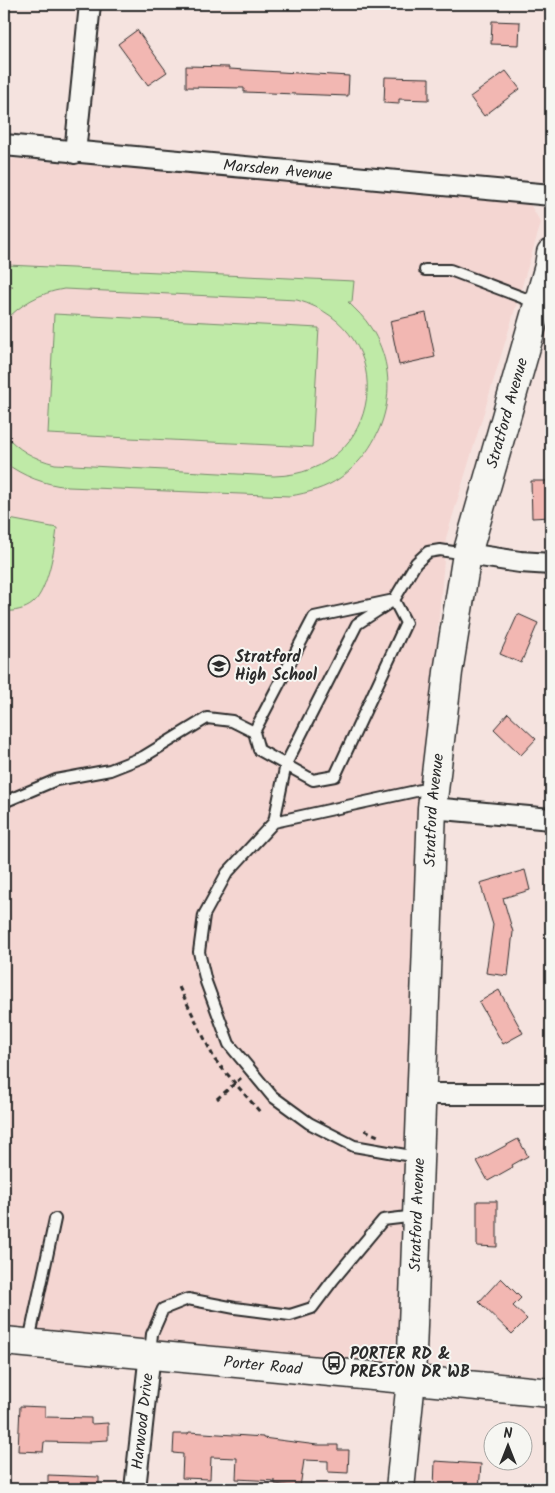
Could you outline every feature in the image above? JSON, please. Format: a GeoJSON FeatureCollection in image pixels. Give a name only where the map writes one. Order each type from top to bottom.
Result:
{"type":"FeatureCollection","features":[{"type":"Feature","properties":{"kind":"street"},"geometry":{"type":"LineString","coordinates":[[75,153],[90,4]]}},
{"type":"Feature","properties":{"kind":"street","name":"Marsden Avenue"},"geometry":{"type":"LineString","coordinates":[[4,146],[551,195]]}},
{"type":"Feature","properties":{"kind":"street","name":"Stratford Avenue"},"geometry":{"type":"LineString","coordinates":[[400,1489],[411,1380],[433,797],[448,672],[467,554],[551,254]]}},
{"type":"Feature","properties":{"kind":"street"},"geometry":{"type":"LineString","coordinates":[[467,554],[520,562],[551,564]]}},
{"type":"Feature","properties":{"kind":"street"},"geometry":{"type":"LineString","coordinates":[[433,797],[551,819]]}},
{"type":"Feature","properties":{"kind":"street"},"geometry":{"type":"LineString","coordinates":[[422,1094],[551,1094]]}},
{"type":"Feature","properties":{"kind":"street","name":"Porter Road"},"geometry":{"type":"LineString","coordinates":[[16,1342],[551,1393]]}},
{"type":"Feature","properties":{"kind":"street","name":"Harwood Drive"},"geometry":{"type":"LineString","coordinates":[[135,1489],[150,1354]]}},
{"type":"Feature","properties":{"kind":"lane"},"geometry":{"type":"LineString","coordinates":[[426,270],[450,270],[538,304]]}},
{"type":"Feature","properties":{"kind":"lane"},"geometry":{"type":"LineString","coordinates":[[419,1158],[354,1146],[309,1123],[272,1096],[229,1044],[206,982],[199,952],[204,915],[227,872],[274,822],[286,764],[356,624],[394,600],[416,562],[428,552],[440,550],[467,554]]}},
{"type":"Feature","properties":{"kind":"lane"},"geometry":{"type":"LineString","coordinates":[[394,600],[406,623],[335,776],[313,780],[259,750],[254,732],[314,617],[394,600]]}},
{"type":"Feature","properties":{"kind":"lane"},"geometry":{"type":"LineString","coordinates":[[4,802],[56,780],[110,770],[143,757],[207,718],[232,721],[254,732]]}},
{"type":"Feature","properties":{"kind":"lane"},"geometry":{"type":"LineString","coordinates":[[274,822],[433,797]]}},
{"type":"Feature","properties":{"kind":"lane"},"geometry":{"type":"LineString","coordinates":[[150,1354],[152,1334],[163,1309],[188,1299],[290,1316],[312,1308],[383,1220],[417,1216]]}},
{"type":"Feature","properties":{"kind":"lane"},"geometry":{"type":"LineString","coordinates":[[16,1342],[55,1219]]}},
{"type":"Feature","properties":{"kind":"path"},"geometry":{"type":"LineString","coordinates":[[179,987],[215,1060],[260,1112]]}},
{"type":"Feature","properties":{"kind":"path"},"geometry":{"type":"LineString","coordinates":[[217,1099],[250,1070]]}},
{"type":"Feature","properties":{"kind":"path"},"geometry":{"type":"LineString","coordinates":[[365,1130],[383,1139]]}},
{"type":"Feature","properties":{"kind":"shaded area","name":"Stratford High School"},"geometry":{"type":"Polygon","coordinates":[[[4,158],[528,201],[541,223],[446,538],[423,795],[398,1338],[384,1364],[4,1333],[4,158]]]}},
{"type":"Feature","properties":{"kind":"green space"},"geometry":{"type":"Polygon","coordinates":[[[7,265],[354,281],[352,302],[348,302],[371,328],[381,347],[386,368],[388,388],[386,409],[379,429],[370,447],[356,464],[340,478],[316,490],[290,496],[68,487],[42,482],[27,476],[4,462],[4,433],[27,453],[55,464],[274,476],[311,469],[339,452],[358,427],[366,398],[365,368],[354,340],[331,316],[297,300],[64,289],[46,293],[31,300],[4,322],[4,293],[13,286],[5,285],[7,265]]]}},
{"type":"Feature","properties":{"kind":"green space"},"geometry":{"type":"Polygon","coordinates":[[[54,314],[319,328],[312,447],[48,434],[54,314]]]}},
{"type":"Feature","properties":{"kind":"green space"},"geometry":{"type":"Polygon","coordinates":[[[4,518],[57,528],[55,546],[47,579],[38,597],[26,607],[4,612],[4,518]]]}},
{"type":"Feature","properties":{"kind":"building"},"geometry":{"type":"Polygon","coordinates":[[[492,21],[520,22],[519,45],[491,44],[492,21]]]}},
{"type":"Feature","properties":{"kind":"building"},"geometry":{"type":"Polygon","coordinates":[[[137,30],[167,72],[148,85],[118,44],[137,30]]]}},
{"type":"Feature","properties":{"kind":"building"},"geometry":{"type":"Polygon","coordinates":[[[186,66],[229,67],[229,69],[349,76],[348,96],[244,92],[244,88],[186,87],[186,66]]]}},
{"type":"Feature","properties":{"kind":"building"},"geometry":{"type":"Polygon","coordinates":[[[506,71],[520,89],[484,116],[470,97],[506,71]]]}},
{"type":"Feature","properties":{"kind":"building"},"geometry":{"type":"Polygon","coordinates":[[[385,77],[429,78],[429,100],[399,99],[399,104],[384,103],[385,77]]]}},
{"type":"Feature","properties":{"kind":"building"},"geometry":{"type":"Polygon","coordinates":[[[426,313],[435,357],[399,365],[390,321],[426,313]]]}},
{"type":"Feature","properties":{"kind":"building"},"geometry":{"type":"Polygon","coordinates":[[[531,481],[551,481],[551,517],[532,518],[531,481]]]}},
{"type":"Feature","properties":{"kind":"building"},"geometry":{"type":"Polygon","coordinates":[[[518,614],[538,623],[521,663],[500,654],[518,614]]]}},
{"type":"Feature","properties":{"kind":"building"},"geometry":{"type":"Polygon","coordinates":[[[508,713],[536,739],[521,755],[494,729],[508,713]]]}},
{"type":"Feature","properties":{"kind":"building"},"geometry":{"type":"Polygon","coordinates":[[[525,870],[530,890],[503,898],[513,932],[508,976],[486,973],[493,925],[480,883],[525,870]]]}},
{"type":"Feature","properties":{"kind":"building"},"geometry":{"type":"Polygon","coordinates":[[[499,990],[523,1033],[503,1044],[479,1002],[499,990]]]}},
{"type":"Feature","properties":{"kind":"building"},"geometry":{"type":"Polygon","coordinates":[[[518,1139],[528,1156],[488,1181],[477,1161],[518,1139]]]}},
{"type":"Feature","properties":{"kind":"building"},"geometry":{"type":"Polygon","coordinates":[[[477,1201],[497,1201],[497,1247],[477,1246],[477,1201]]]}},
{"type":"Feature","properties":{"kind":"building"},"geometry":{"type":"Polygon","coordinates":[[[501,1278],[521,1298],[513,1306],[527,1319],[512,1334],[479,1302],[501,1278]]]}},
{"type":"Feature","properties":{"kind":"building"},"geometry":{"type":"Polygon","coordinates":[[[20,1406],[45,1407],[45,1417],[91,1418],[91,1424],[108,1423],[108,1440],[90,1441],[90,1443],[44,1442],[43,1452],[18,1451],[20,1406]]]}},
{"type":"Feature","properties":{"kind":"building"},"geometry":{"type":"Polygon","coordinates":[[[189,1432],[263,1437],[317,1445],[338,1445],[338,1450],[349,1450],[348,1473],[328,1472],[328,1461],[304,1460],[300,1487],[275,1484],[275,1481],[236,1479],[237,1458],[211,1457],[210,1479],[182,1478],[183,1454],[173,1453],[174,1434],[188,1434],[189,1432]]]}},
{"type":"Feature","properties":{"kind":"building"},"geometry":{"type":"Polygon","coordinates":[[[435,1461],[481,1464],[479,1489],[434,1489],[435,1461]]]}},
{"type":"Feature","properties":{"kind":"building"},"geometry":{"type":"Polygon","coordinates":[[[48,1475],[99,1477],[99,1489],[48,1489],[48,1475]]]}},
{"type":"Feature","properties":{"kind":"place","name":"Stratford High School"},"geometry":{"type":"Point","coordinates":[219,666]}},
{"type":"Feature","properties":{"kind":"place","name":"PORTER RD & PRESTON DR WB"},"geometry":{"type":"Point","coordinates":[334,1363]}}]}
